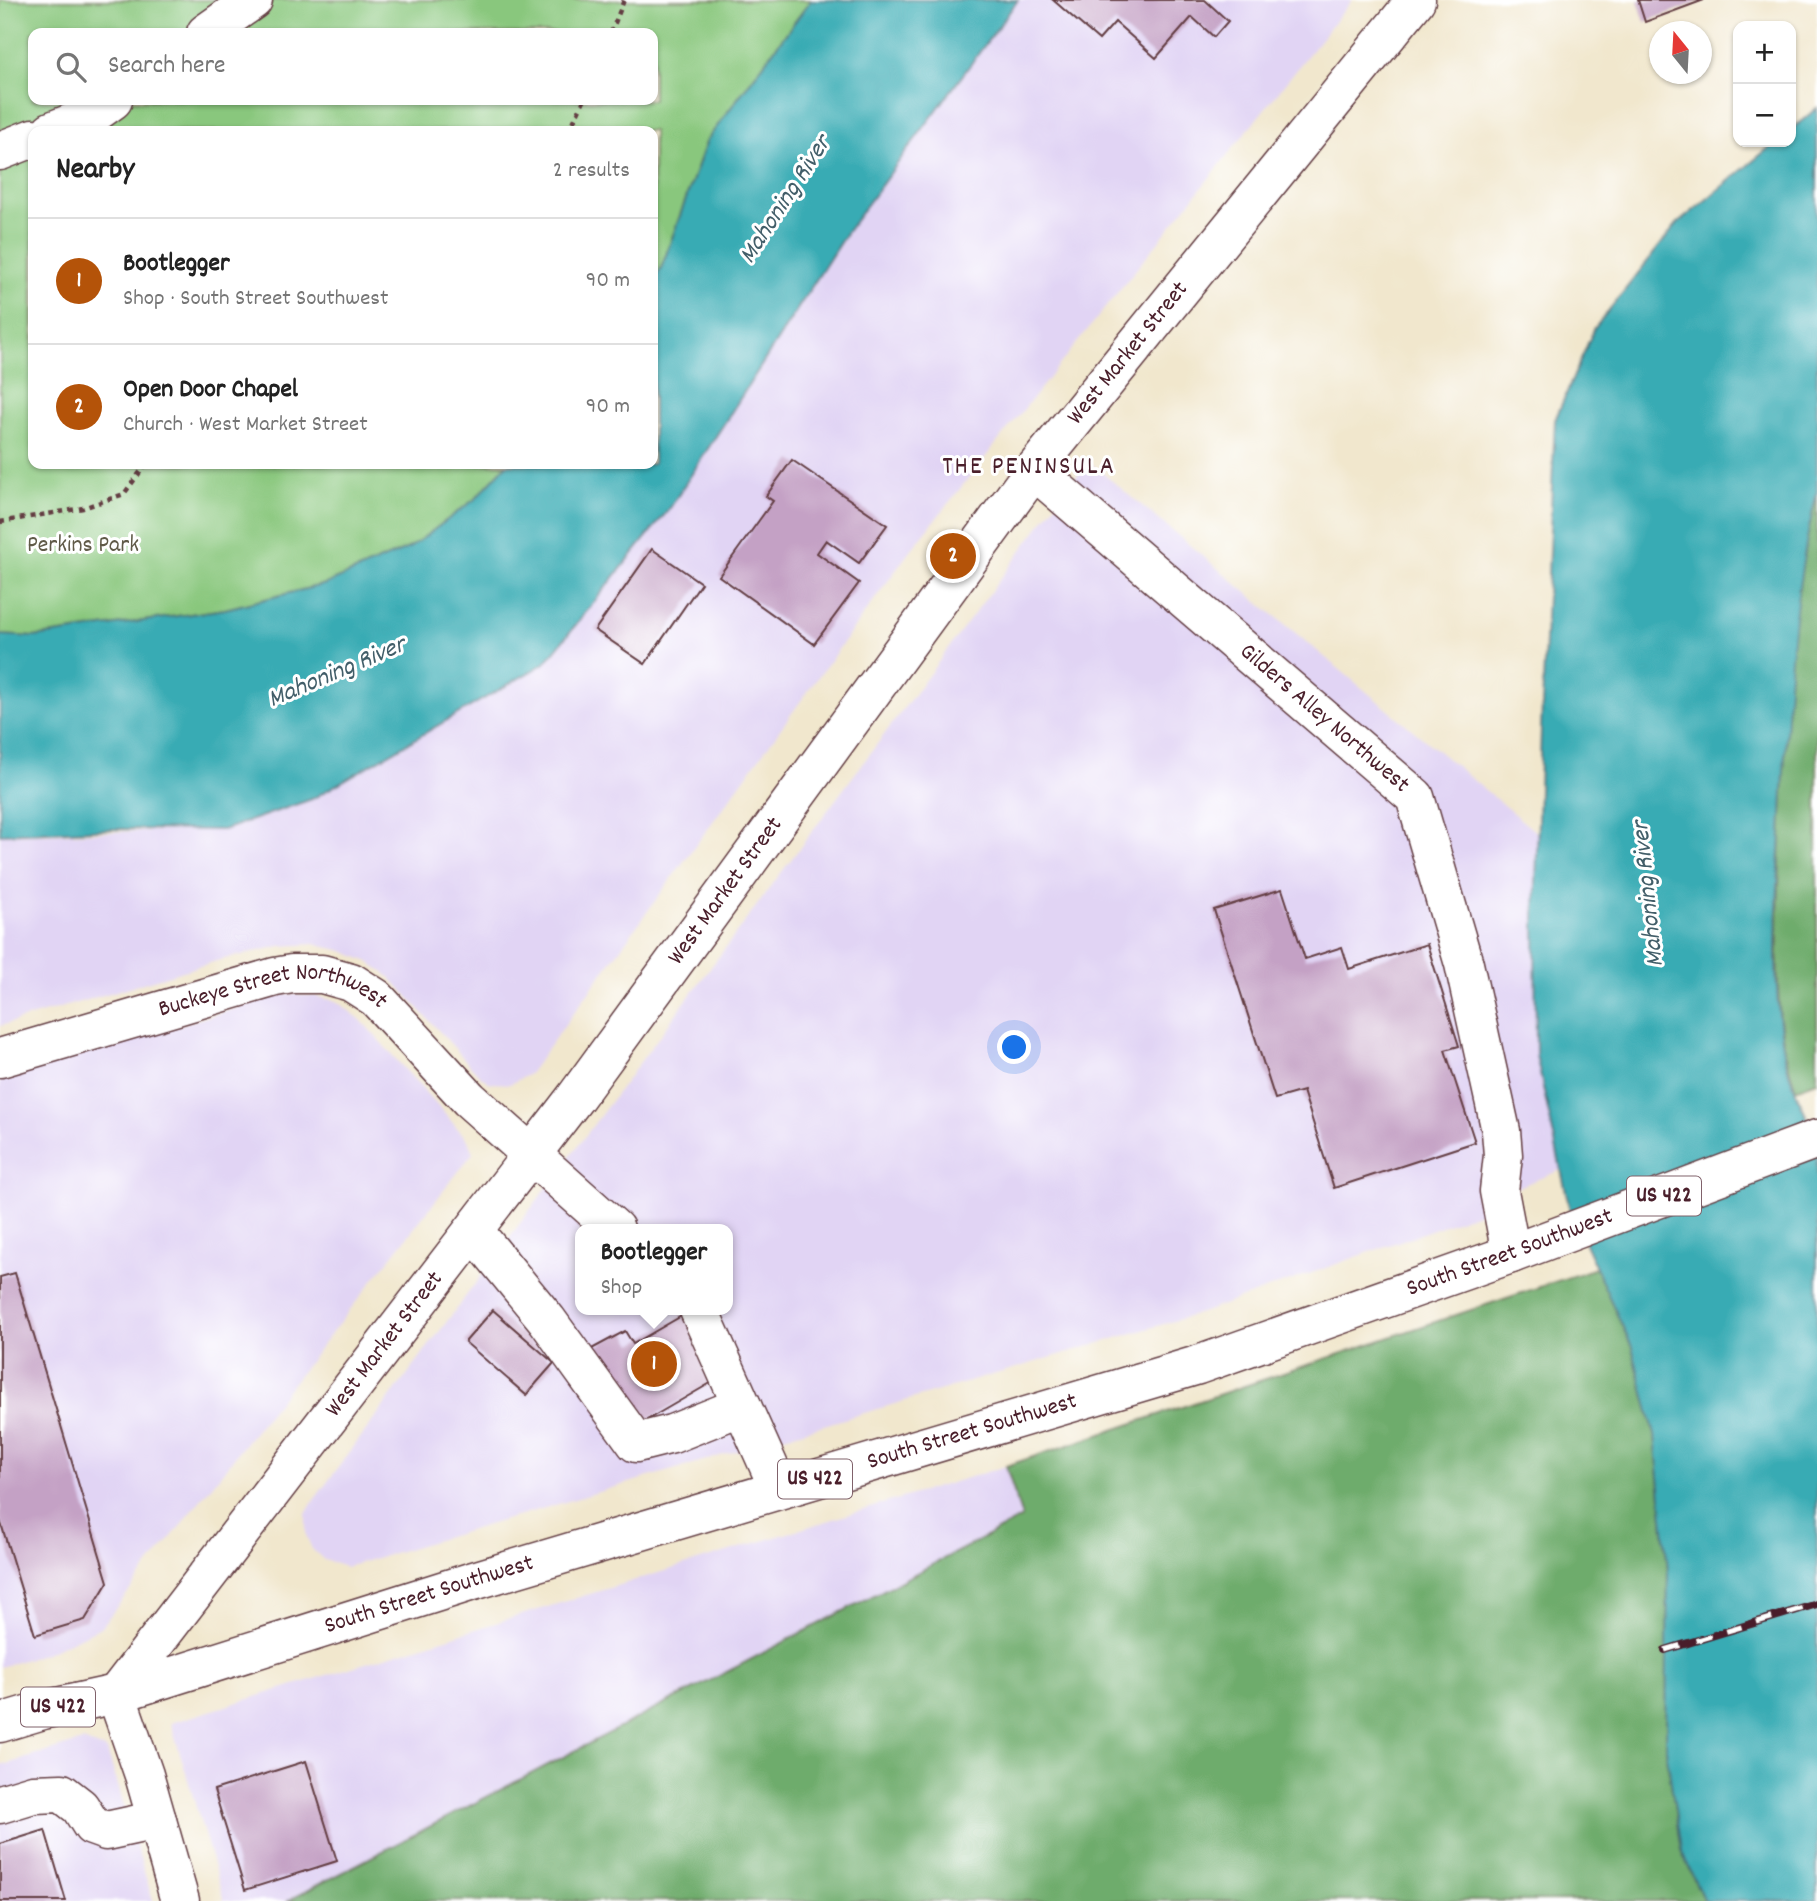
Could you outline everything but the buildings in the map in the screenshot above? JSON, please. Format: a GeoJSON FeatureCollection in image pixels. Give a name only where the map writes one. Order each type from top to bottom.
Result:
{"type":"FeatureCollection","features":[{"type":"Feature","properties":{"kind":"main road"},"geometry":{"type":"LineString","coordinates":[[213,28],[253,0]]}},
{"type":"Feature","properties":{"kind":"main road","name":"West Market Street"},"geometry":{"type":"LineString","coordinates":[[116,1694],[575,1098],[1034,470],[1416,0]]}},
{"type":"Feature","properties":{"kind":"main road"},"geometry":{"type":"LineString","coordinates":[[64,126],[92,115],[106,105]]}},
{"type":"Feature","properties":{"kind":"main road"},"geometry":{"type":"LineString","coordinates":[[0,151],[28,140]]}},
{"type":"Feature","properties":{"kind":"main road","name":"Gilders Alley Northwest"},"geometry":{"type":"LineString","coordinates":[[1034,470],[1415,797],[1464,964],[1501,1131],[1503,1155],[1499,1191],[1511,1254]]}},
{"type":"Feature","properties":{"kind":"main road","name":"Buckeye Street Northwest"},"geometry":{"type":"LineString","coordinates":[[0,1058],[275,977],[322,974],[351,982],[376,998],[469,1099],[609,1224]]}},
{"type":"Feature","properties":{"kind":"main road","name":"South Street Southwest"},"geometry":{"type":"LineString","coordinates":[[116,1694],[470,1582],[1198,1365],[1511,1254],[1817,1139]]}},
{"type":"Feature","properties":{"kind":"main road"},"geometry":{"type":"LineString","coordinates":[[474,1231],[547,1320],[636,1443],[672,1434],[742,1406]]}},
{"type":"Feature","properties":{"kind":"main road"},"geometry":{"type":"LineString","coordinates":[[701,1315],[779,1489]]}},
{"type":"Feature","properties":{"kind":"main road"},"geometry":{"type":"LineString","coordinates":[[116,1694],[180,1901]]}},
{"type":"Feature","properties":{"kind":"main road","name":"US 422"},"geometry":{"type":"LineString","coordinates":[[0,1723],[43,1710],[116,1694]]}},
{"type":"Feature","properties":{"kind":"main road"},"geometry":{"type":"LineString","coordinates":[[0,1804],[33,1794],[62,1793],[80,1807],[92,1826],[106,1832],[157,1820]]}},
{"type":"Feature","properties":{"kind":"path"},"geometry":{"type":"LineString","coordinates":[[613,28],[624,0]]}},
{"type":"Feature","properties":{"kind":"path"},"geometry":{"type":"LineString","coordinates":[[571,126],[582,105]]}},
{"type":"Feature","properties":{"kind":"path"},"geometry":{"type":"LineString","coordinates":[[0,522],[83,508],[124,494],[142,469]]}},
{"type":"Feature","properties":{"kind":"shaded area"},"geometry":{"type":"Polygon","coordinates":[[[1018,0],[1352,0],[907,555],[529,1074],[510,1084],[490,1083],[479,1075],[390,977],[369,962],[343,951],[315,944],[280,946],[220,960],[0,1026],[0,835],[223,829],[312,799],[545,663],[670,508],[851,227],[1018,0]]]}},
{"type":"Feature","properties":{"kind":"shaded area"},"geometry":{"type":"Polygon","coordinates":[[[1088,461],[1537,833],[1536,1055],[1561,1170],[1511,1190],[1514,1200],[1201,1313],[346,1567],[324,1560],[312,1549],[306,1535],[306,1514],[1088,461]]]}},
{"type":"Feature","properties":{"kind":"shaded area"},"geometry":{"type":"Polygon","coordinates":[[[284,994],[336,1001],[360,1019],[468,1140],[473,1153],[101,1627],[46,1653],[0,1667],[0,1078],[284,994]]]}},
{"type":"Feature","properties":{"kind":"shaded area"},"geometry":{"type":"Polygon","coordinates":[[[1006,1466],[1023,1518],[287,1901],[224,1901],[171,1723],[1006,1466]]]}},
{"type":"Feature","properties":{"kind":"shaded area"},"geometry":{"type":"Polygon","coordinates":[[[83,1741],[107,1750],[153,1901],[0,1901],[0,1766],[83,1741]]]}},
{"type":"Feature","properties":{"kind":"green space","name":"Perkins Park"},"geometry":{"type":"Polygon","coordinates":[[[0,0],[811,0],[707,140],[658,273],[658,126],[28,126],[28,469],[502,469],[475,499],[411,547],[326,584],[225,609],[34,637],[0,635],[0,0]]]}},
{"type":"Feature","properties":{"kind":"green space"},"geometry":{"type":"Polygon","coordinates":[[[1817,493],[1817,1081],[1796,1089],[1785,1053],[1780,1017],[1779,879],[1791,653],[1801,573],[1817,493]]]}},
{"type":"Feature","properties":{"kind":"green space"},"geometry":{"type":"Polygon","coordinates":[[[1596,1268],[1632,1347],[1655,1435],[1668,1570],[1666,1749],[1681,1850],[1704,1901],[287,1901],[1022,1518],[1006,1466],[1596,1268]]]}},
{"type":"Feature","properties":{"kind":"water","name":"Mahoning River"},"geometry":{"type":"Polygon","coordinates":[[[811,0],[1018,0],[846,233],[670,508],[545,663],[312,799],[223,830],[118,829],[0,834],[0,635],[34,637],[225,609],[326,584],[411,547],[475,499],[502,469],[658,469],[658,273],[707,140],[811,0]]]}},
{"type":"Feature","properties":{"kind":"water","name":"Mahoning River"},"geometry":{"type":"Polygon","coordinates":[[[1817,108],[1817,493],[1801,572],[1792,652],[1777,907],[1776,969],[1786,1061],[1817,1140],[1817,1901],[1704,1901],[1681,1850],[1666,1749],[1668,1570],[1655,1435],[1632,1347],[1570,1211],[1536,1055],[1535,913],[1555,420],[1594,329],[1677,224],[1770,147],[1796,147],[1796,126],[1817,108]]]}},
{"type":"Feature","properties":{"kind":"railway"},"geometry":{"type":"LineString","coordinates":[[1665,1650],[1817,1604]]}},
{"type":"Feature","properties":{"kind":"place","name":"Open Door Chapel"},"geometry":{"type":"Point","coordinates":[953,556]}},
{"type":"Feature","properties":{"kind":"place","name":"Bootlegger"},"geometry":{"type":"Point","coordinates":[654,1364]}},
{"type":"Feature","properties":{"kind":"district","name":"THE PENINSULA"},"geometry":{"type":"Point","coordinates":[1029,467]}}]}
